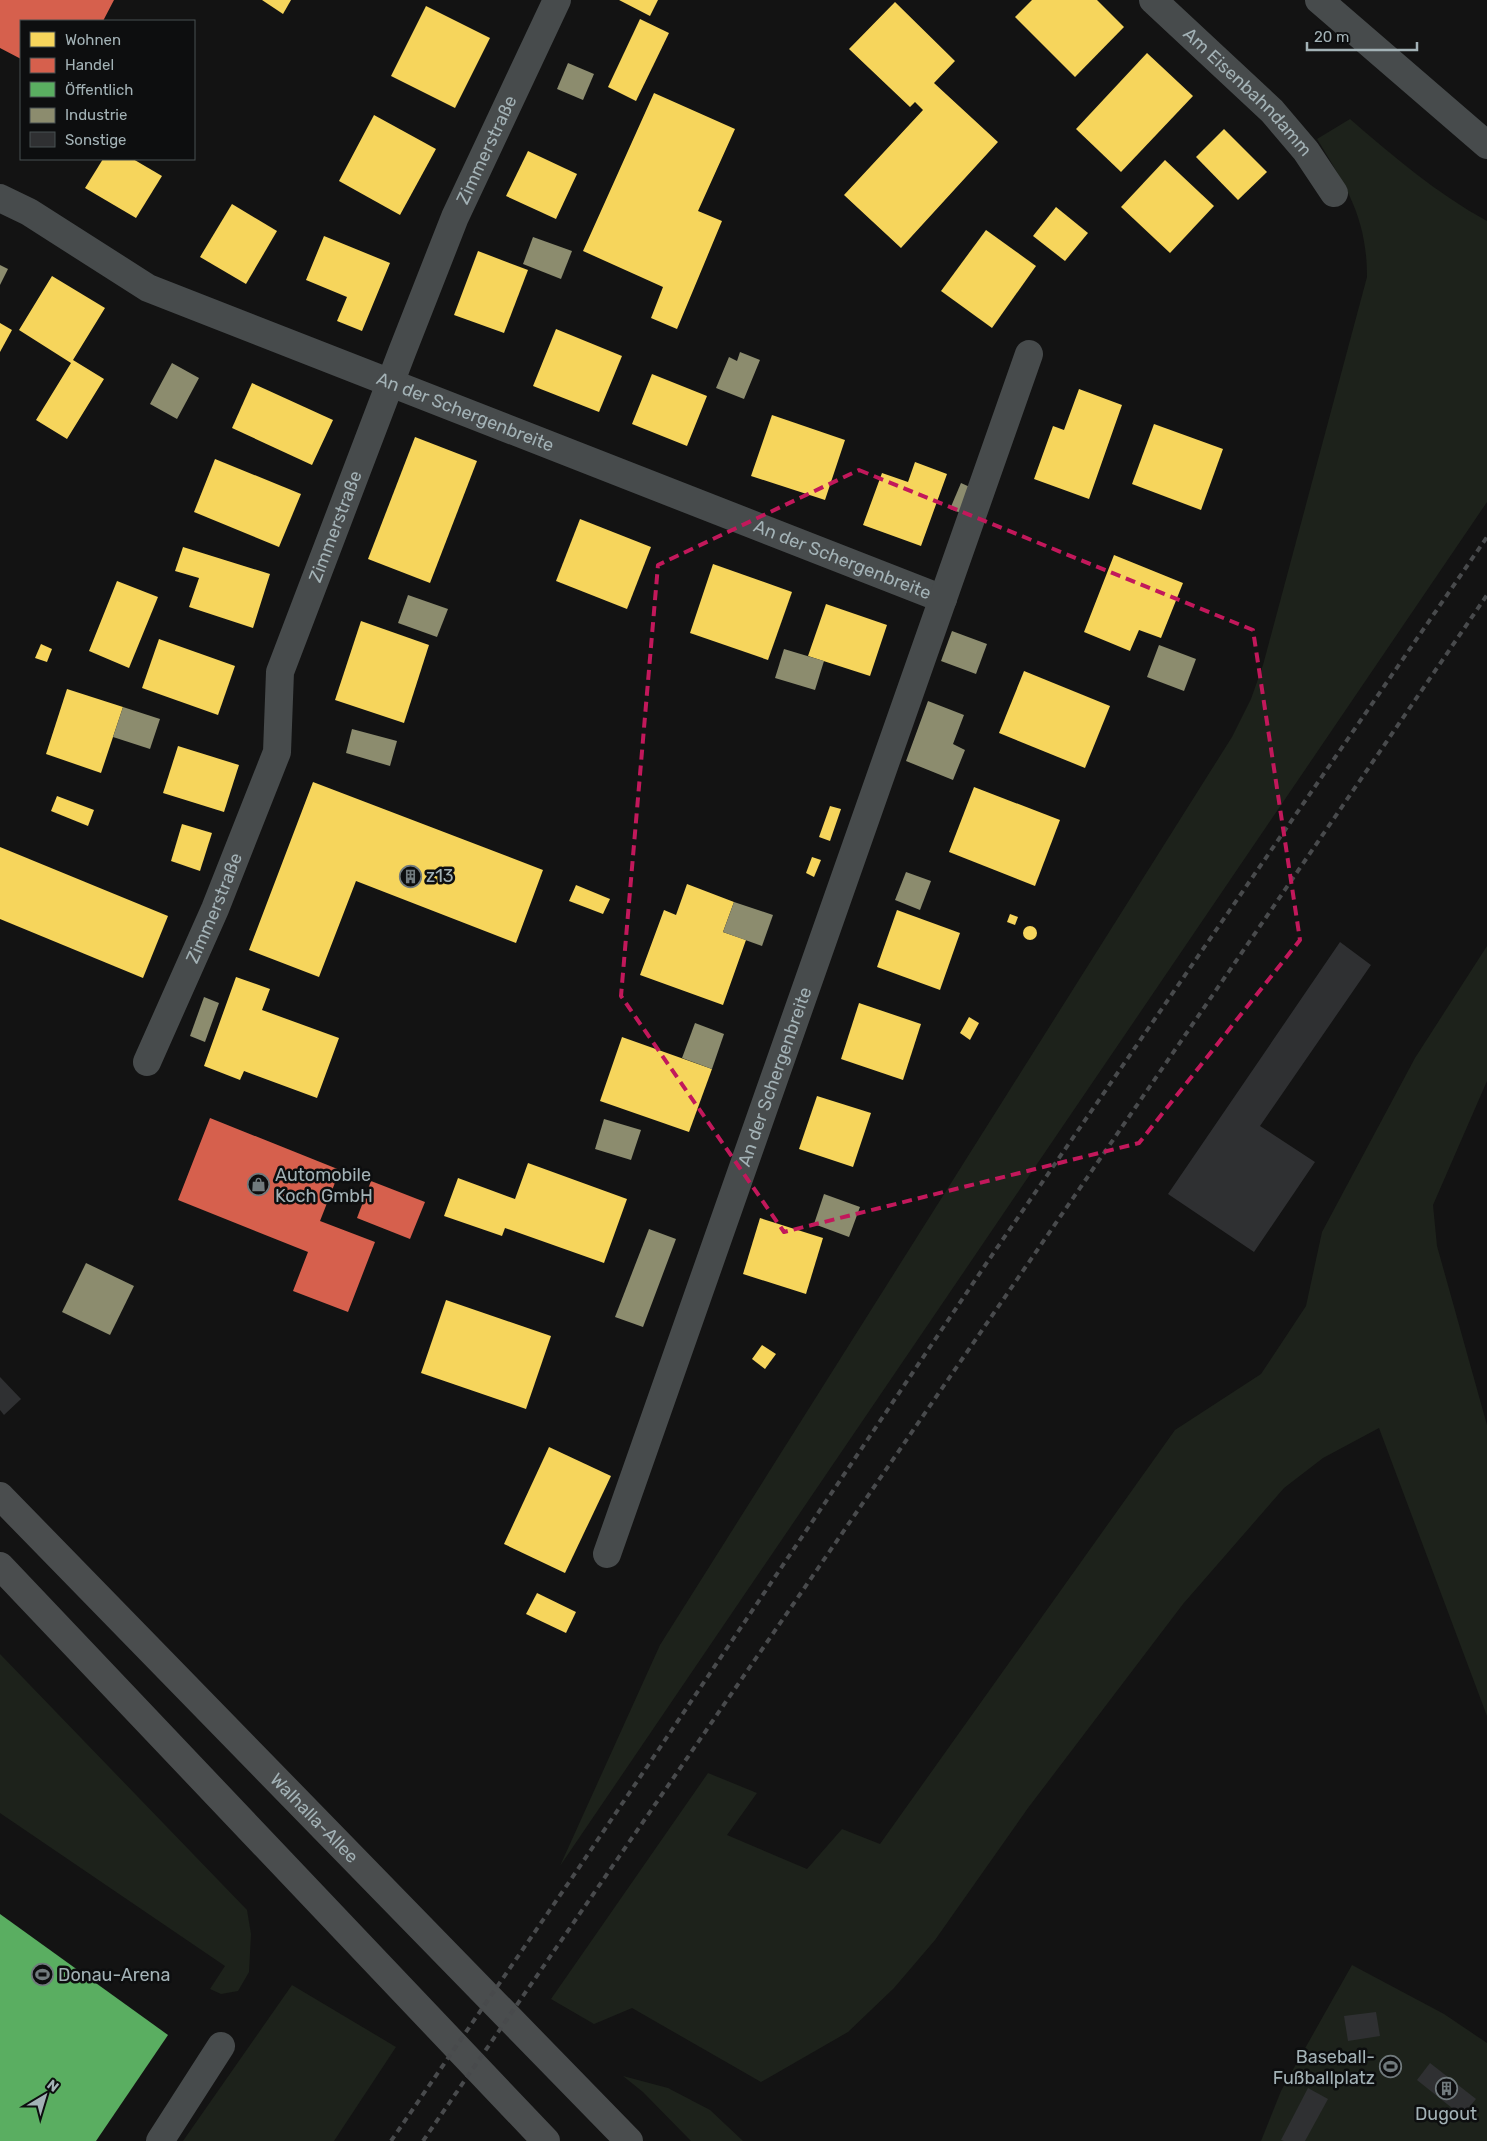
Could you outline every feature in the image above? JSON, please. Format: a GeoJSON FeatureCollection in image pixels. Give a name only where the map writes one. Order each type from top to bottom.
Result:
{"type":"FeatureCollection","features":[{"type":"Feature","properties":{"kind":"main road","name":"Walhalla-Allee"},"geometry":{"type":"LineString","coordinates":[[0,1496],[629,2141]]}},
{"type":"Feature","properties":{"kind":"main road"},"geometry":{"type":"LineString","coordinates":[[0,1566],[546,2141]]}},
{"type":"Feature","properties":{"kind":"street","name":"Zimmerstraße"},"geometry":{"type":"LineString","coordinates":[[147,1062],[215,909],[277,752],[280,672],[390,382],[454,217],[557,0]]}},
{"type":"Feature","properties":{"kind":"street","name":"Am Eisenbahndamm"},"geometry":{"type":"LineString","coordinates":[[1153,0],[1272,111],[1306,151],[1334,193]]}},
{"type":"Feature","properties":{"kind":"street"},"geometry":{"type":"LineString","coordinates":[[1319,0],[1487,145]]}},
{"type":"Feature","properties":{"kind":"street","name":"An der Schergenbreite"},"geometry":{"type":"LineString","coordinates":[[0,198],[29,212],[148,288],[943,599]]}},
{"type":"Feature","properties":{"kind":"street","name":"An der Schergenbreite"},"geometry":{"type":"LineString","coordinates":[[607,1554],[1029,354]]}},
{"type":"Feature","properties":{"kind":"street"},"geometry":{"type":"LineString","coordinates":[[160,2141],[221,2046]]}},
{"type":"Feature","properties":{"kind":"highlighted area"},"geometry":{"type":"Polygon","coordinates":[[[859,470],[1253,630],[1300,940],[1139,1143],[784,1232],[621,996],[658,565],[859,470]]]}},
{"type":"Feature","properties":{"kind":"shaded area"},"geometry":{"type":"Polygon","coordinates":[[[1350,119],[1399,161],[1450,199],[1487,221],[1487,502],[560,1866],[660,1645],[1232,737],[1251,699],[1263,665],[1367,277],[1366,256],[1359,220],[1346,189],[1317,139],[1350,119]]]}},
{"type":"Feature","properties":{"kind":"shaded area"},"geometry":{"type":"Polygon","coordinates":[[[1487,946],[1487,1081],[1433,1205],[1437,1246],[1487,1425],[1487,1716],[1379,1428],[1323,1458],[1284,1488],[1183,1604],[1028,1808],[935,1940],[894,1988],[848,2032],[761,2082],[632,2008],[594,2024],[551,1999],[708,1773],[757,1793],[727,1835],[807,1869],[842,1829],[880,1844],[1175,1430],[1261,1374],[1306,1306],[1322,1232],[1415,1058],[1487,946]]]}},
{"type":"Feature","properties":{"kind":"shaded area"},"geometry":{"type":"Polygon","coordinates":[[[0,1654],[247,1910],[251,1934],[249,1972],[238,1991],[221,1994],[210,1989],[225,1966],[0,1813],[0,1654]]]}},
{"type":"Feature","properties":{"kind":"shaded area","name":"Baseball- Fußballplatz"},"geometry":{"type":"Polygon","coordinates":[[[1352,1965],[1444,2014],[1487,2043],[1487,2141],[1261,2141],[1281,2091],[1352,1965]]]}},
{"type":"Feature","properties":{"kind":"shaded area"},"geometry":{"type":"Polygon","coordinates":[[[292,1985],[396,2047],[334,2141],[183,2141],[292,1985]]]}},
{"type":"Feature","properties":{"kind":"shaded area"},"geometry":{"type":"Polygon","coordinates":[[[623,2076],[668,2088],[710,2110],[743,2141],[691,2141],[643,2092],[623,2076]]]}},
{"type":"Feature","properties":{"kind":"building: Wohnen"},"geometry":{"type":"Polygon","coordinates":[[[262,0],[291,0],[283,14],[262,0]]]}},
{"type":"Feature","properties":{"kind":"building: Wohnen"},"geometry":{"type":"Polygon","coordinates":[[[619,0],[658,0],[650,16],[619,0]]]}},
{"type":"Feature","properties":{"kind":"building: Wohnen"},"geometry":{"type":"Polygon","coordinates":[[[1032,0],[1097,0],[1124,27],[1075,77],[1015,17],[1032,0]]]}},
{"type":"Feature","properties":{"kind":"building: Wohnen"},"geometry":{"type":"Polygon","coordinates":[[[895,2],[955,61],[934,83],[998,142],[901,248],[844,195],[923,110],[915,102],[910,107],[849,49],[895,2]]]}},
{"type":"Feature","properties":{"kind":"building: Wohnen"},"geometry":{"type":"Polygon","coordinates":[[[426,6],[490,38],[455,108],[391,76],[426,6]]]}},
{"type":"Feature","properties":{"kind":"building: Wohnen"},"geometry":{"type":"Polygon","coordinates":[[[640,19],[669,33],[636,101],[608,87],[640,19]]]}},
{"type":"Feature","properties":{"kind":"building: Wohnen"},"geometry":{"type":"Polygon","coordinates":[[[1147,53],[1193,96],[1121,172],[1076,129],[1147,53]]]}},
{"type":"Feature","properties":{"kind":"building: Wohnen"},"geometry":{"type":"Polygon","coordinates":[[[654,93],[735,129],[698,211],[722,221],[677,329],[651,318],[663,287],[583,251],[654,93]]]}},
{"type":"Feature","properties":{"kind":"building: Wohnen"},"geometry":{"type":"Polygon","coordinates":[[[374,115],[436,149],[400,215],[339,181],[374,115]]]}},
{"type":"Feature","properties":{"kind":"building: Wohnen"},"geometry":{"type":"Polygon","coordinates":[[[1224,129],[1267,172],[1238,200],[1196,157],[1224,129]]]}},
{"type":"Feature","properties":{"kind":"building: Wohnen"},"geometry":{"type":"Polygon","coordinates":[[[528,151],[577,174],[556,219],[506,196],[528,151]]]}},
{"type":"Feature","properties":{"kind":"building: Wohnen"},"geometry":{"type":"Polygon","coordinates":[[[102,160],[135,160],[162,176],[136,218],[85,188],[102,160]]]}},
{"type":"Feature","properties":{"kind":"building: Wohnen"},"geometry":{"type":"Polygon","coordinates":[[[1165,160],[1214,206],[1170,253],[1121,207],[1165,160]]]}},
{"type":"Feature","properties":{"kind":"building: Wohnen"},"geometry":{"type":"Polygon","coordinates":[[[232,204],[277,231],[246,284],[200,257],[232,204]]]}},
{"type":"Feature","properties":{"kind":"building: Wohnen"},"geometry":{"type":"Polygon","coordinates":[[[1056,207],[1088,233],[1065,261],[1033,236],[1056,207]]]}},
{"type":"Feature","properties":{"kind":"building: Wohnen"},"geometry":{"type":"Polygon","coordinates":[[[986,230],[1036,266],[992,328],[941,291],[986,230]]]}},
{"type":"Feature","properties":{"kind":"building: Wohnen"},"geometry":{"type":"Polygon","coordinates":[[[324,236],[390,263],[362,331],[337,321],[347,297],[306,280],[324,236]]]}},
{"type":"Feature","properties":{"kind":"building: Wohnen"},"geometry":{"type":"Polygon","coordinates":[[[478,251],[528,270],[504,333],[454,315],[478,251]]]}},
{"type":"Feature","properties":{"kind":"building: Wohnen"},"geometry":{"type":"Polygon","coordinates":[[[52,276],[105,308],[73,360],[104,379],[67,439],[36,420],[71,363],[19,330],[52,276]]]}},
{"type":"Feature","properties":{"kind":"building: Wohnen"},"geometry":{"type":"Polygon","coordinates":[[[0,323],[12,330],[0,352],[0,323]]]}},
{"type":"Feature","properties":{"kind":"building: Wohnen"},"geometry":{"type":"Polygon","coordinates":[[[556,329],[622,356],[599,412],[533,386],[556,329]]]}},
{"type":"Feature","properties":{"kind":"building: Wohnen"},"geometry":{"type":"Polygon","coordinates":[[[652,374],[707,396],[687,446],[632,424],[652,374]]]}},
{"type":"Feature","properties":{"kind":"building: Wohnen"},"geometry":{"type":"Polygon","coordinates":[[[252,383],[333,420],[312,465],[232,428],[252,383]]]}},
{"type":"Feature","properties":{"kind":"building: Wohnen"},"geometry":{"type":"Polygon","coordinates":[[[1079,389],[1122,405],[1089,499],[1034,479],[1053,426],[1064,430],[1079,389]]]}},
{"type":"Feature","properties":{"kind":"building: Wohnen"},"geometry":{"type":"Polygon","coordinates":[[[772,415],[845,440],[825,500],[751,476],[772,415]]]}},
{"type":"Feature","properties":{"kind":"building: Wohnen"},"geometry":{"type":"Polygon","coordinates":[[[1154,424],[1223,449],[1201,510],[1132,484],[1154,424]]]}},
{"type":"Feature","properties":{"kind":"building: Wohnen"},"geometry":{"type":"Polygon","coordinates":[[[415,437],[477,461],[430,583],[368,559],[415,437]]]}},
{"type":"Feature","properties":{"kind":"building: Wohnen"},"geometry":{"type":"Polygon","coordinates":[[[215,459],[301,494],[279,547],[194,512],[215,459]]]}},
{"type":"Feature","properties":{"kind":"building: Wohnen"},"geometry":{"type":"Polygon","coordinates":[[[915,462],[947,474],[921,546],[863,525],[882,473],[908,482],[915,462]]]}},
{"type":"Feature","properties":{"kind":"building: Wohnen"},"geometry":{"type":"Polygon","coordinates":[[[580,519],[651,547],[627,609],[556,581],[580,519]]]}},
{"type":"Feature","properties":{"kind":"building: Wohnen"},"geometry":{"type":"Polygon","coordinates":[[[183,547],[270,574],[253,628],[189,607],[199,578],[175,571],[183,547]]]}},
{"type":"Feature","properties":{"kind":"building: Wohnen"},"geometry":{"type":"Polygon","coordinates":[[[1114,555],[1183,583],[1161,638],[1139,630],[1130,651],[1084,632],[1114,555]]]}},
{"type":"Feature","properties":{"kind":"building: Wohnen"},"geometry":{"type":"Polygon","coordinates":[[[713,564],[792,592],[768,660],[690,633],[713,564]]]}},
{"type":"Feature","properties":{"kind":"building: Wohnen"},"geometry":{"type":"Polygon","coordinates":[[[117,581],[158,597],[129,668],[89,651],[117,581]]]}},
{"type":"Feature","properties":{"kind":"building: Wohnen"},"geometry":{"type":"Polygon","coordinates":[[[826,604],[887,625],[870,676],[808,656],[826,604]]]}},
{"type":"Feature","properties":{"kind":"building: Wohnen"},"geometry":{"type":"Polygon","coordinates":[[[361,621],[429,645],[404,723],[335,700],[361,621]]]}},
{"type":"Feature","properties":{"kind":"building: Wohnen"},"geometry":{"type":"Polygon","coordinates":[[[159,639],[235,666],[218,715],[142,688],[159,639]]]}},
{"type":"Feature","properties":{"kind":"building: Wohnen"},"geometry":{"type":"Polygon","coordinates":[[[41,644],[52,649],[47,662],[35,658],[41,644]]]}},
{"type":"Feature","properties":{"kind":"building: Wohnen"},"geometry":{"type":"Polygon","coordinates":[[[1024,671],[1110,706],[1085,768],[999,733],[1024,671]]]}},
{"type":"Feature","properties":{"kind":"building: Wohnen"},"geometry":{"type":"Polygon","coordinates":[[[67,689],[123,707],[101,773],[46,754],[67,689]]]}},
{"type":"Feature","properties":{"kind":"building: Wohnen"},"geometry":{"type":"Polygon","coordinates":[[[178,746],[239,765],[224,812],[163,793],[178,746]]]}},
{"type":"Feature","properties":{"kind":"building: Wohnen","name":"z13"},"geometry":{"type":"Polygon","coordinates":[[[313,782],[543,870],[516,943],[356,881],[319,977],[249,950],[313,782]]]}},
{"type":"Feature","properties":{"kind":"building: Wohnen"},"geometry":{"type":"Polygon","coordinates":[[[974,787],[1060,820],[1035,886],[949,852],[974,787]]]}},
{"type":"Feature","properties":{"kind":"building: Wohnen"},"geometry":{"type":"Polygon","coordinates":[[[57,796],[94,810],[88,826],[51,811],[57,796]]]}},
{"type":"Feature","properties":{"kind":"building: Wohnen"},"geometry":{"type":"Polygon","coordinates":[[[830,806],[841,809],[830,841],[819,837],[830,806]]]}},
{"type":"Feature","properties":{"kind":"building: Wohnen"},"geometry":{"type":"Polygon","coordinates":[[[182,824],[212,833],[200,871],[171,861],[182,824]]]}},
{"type":"Feature","properties":{"kind":"building: Wohnen"},"geometry":{"type":"Polygon","coordinates":[[[0,847],[168,916],[143,978],[0,919],[0,847]]]}},
{"type":"Feature","properties":{"kind":"building: Wohnen"},"geometry":{"type":"Polygon","coordinates":[[[812,857],[821,860],[814,877],[806,873],[812,857]]]}},
{"type":"Feature","properties":{"kind":"building: Wohnen"},"geometry":{"type":"Polygon","coordinates":[[[687,884],[734,902],[723,932],[746,940],[723,1005],[640,975],[664,910],[676,915],[687,884]]]}},
{"type":"Feature","properties":{"kind":"building: Wohnen"},"geometry":{"type":"Polygon","coordinates":[[[576,885],[610,899],[603,914],[569,901],[576,885]]]}},
{"type":"Feature","properties":{"kind":"building: Wohnen"},"geometry":{"type":"Polygon","coordinates":[[[897,910],[960,933],[940,990],[877,967],[897,910]]]}},
{"type":"Feature","properties":{"kind":"building: Wohnen"},"geometry":{"type":"Polygon","coordinates":[[[1010,914],[1018,917],[1015,925],[1007,922],[1010,914]]]}},
{"type":"Feature","properties":{"kind":"building: Wohnen"},"geometry":{"type":"Polygon","coordinates":[[[1030,926],[1035,928],[1037,933],[1035,938],[1030,940],[1025,938],[1023,933],[1025,928],[1030,926]]]}},
{"type":"Feature","properties":{"kind":"building: Wohnen"},"geometry":{"type":"Polygon","coordinates":[[[236,977],[270,989],[262,1010],[339,1038],[317,1098],[244,1071],[240,1080],[204,1066],[236,977]]]}},
{"type":"Feature","properties":{"kind":"building: Wohnen"},"geometry":{"type":"Polygon","coordinates":[[[859,1003],[921,1024],[903,1080],[841,1059],[859,1003]]]}},
{"type":"Feature","properties":{"kind":"building: Wohnen"},"geometry":{"type":"Polygon","coordinates":[[[969,1017],[979,1023],[970,1040],[960,1033],[969,1017]]]}},
{"type":"Feature","properties":{"kind":"building: Wohnen"},"geometry":{"type":"Polygon","coordinates":[[[622,1037],[712,1069],[689,1132],[600,1101],[622,1037]]]}},
{"type":"Feature","properties":{"kind":"building: Wohnen"},"geometry":{"type":"Polygon","coordinates":[[[817,1096],[871,1113],[853,1167],[799,1149],[817,1096]]]}},
{"type":"Feature","properties":{"kind":"building: Wohnen"},"geometry":{"type":"Polygon","coordinates":[[[528,1163],[627,1199],[604,1263],[505,1228],[502,1236],[444,1216],[458,1178],[515,1199],[528,1163]]]}},
{"type":"Feature","properties":{"kind":"building: Wohnen"},"geometry":{"type":"Polygon","coordinates":[[[760,1218],[823,1238],[806,1294],[743,1274],[760,1218]]]}},
{"type":"Feature","properties":{"kind":"building: Wohnen"},"geometry":{"type":"Polygon","coordinates":[[[446,1300],[551,1336],[526,1409],[421,1373],[446,1300]]]}},
{"type":"Feature","properties":{"kind":"building: Wohnen"},"geometry":{"type":"Polygon","coordinates":[[[762,1345],[776,1354],[765,1369],[752,1359],[762,1345]]]}},
{"type":"Feature","properties":{"kind":"building: Wohnen"},"geometry":{"type":"Polygon","coordinates":[[[549,1447],[611,1476],[565,1573],[504,1544],[549,1447]]]}},
{"type":"Feature","properties":{"kind":"building: Wohnen"},"geometry":{"type":"Polygon","coordinates":[[[537,1593],[576,1612],[566,1633],[526,1614],[537,1593]]]}},
{"type":"Feature","properties":{"kind":"building: Handel"},"geometry":{"type":"Polygon","coordinates":[[[0,0],[114,0],[104,20],[20,20],[20,58],[0,48],[0,0]]]}},
{"type":"Feature","properties":{"kind":"building: Handel","name":"Automobile Koch GmbH"},"geometry":{"type":"Polygon","coordinates":[[[210,1118],[340,1170],[320,1221],[375,1242],[348,1312],[293,1291],[308,1252],[178,1200],[210,1118]]]}},
{"type":"Feature","properties":{"kind":"building: Handel"},"geometry":{"type":"Polygon","coordinates":[[[371,1181],[425,1202],[410,1239],[357,1218],[371,1181]]]}},
{"type":"Feature","properties":{"kind":"building: Öffentlich","name":"Donau-Arena"},"geometry":{"type":"Polygon","coordinates":[[[0,1914],[168,2035],[96,2141],[0,2141],[0,1914]]]}},
{"type":"Feature","properties":{"kind":"building: Industrie"},"geometry":{"type":"Polygon","coordinates":[[[568,63],[594,74],[583,100],[557,89],[568,63]]]}},
{"type":"Feature","properties":{"kind":"building: Industrie"},"geometry":{"type":"Polygon","coordinates":[[[533,237],[572,251],[561,279],[523,264],[533,237]]]}},
{"type":"Feature","properties":{"kind":"building: Industrie"},"geometry":{"type":"Polygon","coordinates":[[[0,265],[8,269],[0,285],[0,265]]]}},
{"type":"Feature","properties":{"kind":"building: Industrie"},"geometry":{"type":"Polygon","coordinates":[[[740,352],[760,360],[744,399],[716,388],[729,357],[737,361],[740,352]]]}},
{"type":"Feature","properties":{"kind":"building: Industrie"},"geometry":{"type":"Polygon","coordinates":[[[172,363],[199,378],[177,419],[150,404],[172,363]]]}},
{"type":"Feature","properties":{"kind":"building: Industrie"},"geometry":{"type":"Polygon","coordinates":[[[961,483],[972,488],[961,513],[950,509],[961,483]]]}},
{"type":"Feature","properties":{"kind":"building: Industrie"},"geometry":{"type":"Polygon","coordinates":[[[408,595],[448,609],[437,637],[398,623],[408,595]]]}},
{"type":"Feature","properties":{"kind":"building: Industrie"},"geometry":{"type":"Polygon","coordinates":[[[952,631],[987,644],[976,674],[941,661],[952,631]]]}},
{"type":"Feature","properties":{"kind":"building: Industrie"},"geometry":{"type":"Polygon","coordinates":[[[1159,645],[1196,659],[1184,691],[1147,677],[1159,645]]]}},
{"type":"Feature","properties":{"kind":"building: Industrie"},"geometry":{"type":"Polygon","coordinates":[[[784,649],[824,661],[815,690],[775,678],[784,649]]]}},
{"type":"Feature","properties":{"kind":"building: Industrie"},"geometry":{"type":"Polygon","coordinates":[[[928,701],[964,715],[953,744],[965,750],[953,780],[906,761],[928,701]]]}},
{"type":"Feature","properties":{"kind":"building: Industrie"},"geometry":{"type":"Polygon","coordinates":[[[123,707],[160,719],[150,749],[113,737],[123,707]]]}},
{"type":"Feature","properties":{"kind":"building: Industrie"},"geometry":{"type":"Polygon","coordinates":[[[352,729],[397,741],[390,766],[346,753],[352,729]]]}},
{"type":"Feature","properties":{"kind":"building: Industrie"},"geometry":{"type":"Polygon","coordinates":[[[906,872],[931,881],[920,910],[895,900],[906,872]]]}},
{"type":"Feature","properties":{"kind":"building: Industrie"},"geometry":{"type":"Polygon","coordinates":[[[734,902],[773,915],[762,946],[723,932],[734,902]]]}},
{"type":"Feature","properties":{"kind":"building: Industrie"},"geometry":{"type":"Polygon","coordinates":[[[204,997],[219,1003],[205,1042],[190,1036],[204,997]]]}},
{"type":"Feature","properties":{"kind":"building: Industrie"},"geometry":{"type":"Polygon","coordinates":[[[695,1023],[724,1034],[712,1069],[682,1058],[695,1023]]]}},
{"type":"Feature","properties":{"kind":"building: Industrie"},"geometry":{"type":"Polygon","coordinates":[[[604,1119],[641,1130],[631,1160],[595,1149],[604,1119]]]}},
{"type":"Feature","properties":{"kind":"building: Industrie"},"geometry":{"type":"Polygon","coordinates":[[[824,1194],[860,1207],[849,1237],[814,1224],[824,1194]]]}},
{"type":"Feature","properties":{"kind":"building: Industrie"},"geometry":{"type":"Polygon","coordinates":[[[649,1229],[676,1239],[643,1327],[615,1317],[649,1229]]]}},
{"type":"Feature","properties":{"kind":"building: Industrie"},"geometry":{"type":"Polygon","coordinates":[[[86,1263],[134,1286],[110,1335],[62,1312],[86,1263]]]}},
{"type":"Feature","properties":{"kind":"building: Sonstige"},"geometry":{"type":"Polygon","coordinates":[[[1340,942],[1371,965],[1260,1126],[1315,1162],[1254,1252],[1168,1194],[1340,942]]]}},
{"type":"Feature","properties":{"kind":"building: Sonstige"},"geometry":{"type":"Polygon","coordinates":[[[0,1377],[21,1399],[4,1415],[0,1410],[0,1377]]]}},
{"type":"Feature","properties":{"kind":"building: Sonstige"},"geometry":{"type":"Polygon","coordinates":[[[1376,2012],[1380,2036],[1348,2041],[1344,2016],[1376,2012]]]}},
{"type":"Feature","properties":{"kind":"building: Sonstige","name":"Dugout"},"geometry":{"type":"Polygon","coordinates":[[[1430,2063],[1476,2099],[1462,2116],[1417,2080],[1430,2063]]]}},
{"type":"Feature","properties":{"kind":"building: Sonstige"},"geometry":{"type":"Polygon","coordinates":[[[1308,2088],[1328,2099],[1305,2141],[1281,2140],[1308,2088]]]}},
{"type":"Feature","properties":{"kind":"railway"},"geometry":{"type":"LineString","coordinates":[[391,2141],[576,1872],[988,1261],[1487,537]]}},
{"type":"Feature","properties":{"kind":"railway"},"geometry":{"type":"LineString","coordinates":[[423,2141],[1487,595]]}},
{"type":"Feature","properties":{"kind":"place","name":"z13"},"geometry":{"type":"Point","coordinates":[410,876]}},
{"type":"Feature","properties":{"kind":"place","name":"Automobile Koch GmbH"},"geometry":{"type":"Point","coordinates":[259,1185]}},
{"type":"Feature","properties":{"kind":"place","name":"Donau-Arena"},"geometry":{"type":"Point","coordinates":[42,1975]}},
{"type":"Feature","properties":{"kind":"place","name":"Baseball- Fußballplatz"},"geometry":{"type":"Point","coordinates":[1391,2067]}},
{"type":"Feature","properties":{"kind":"place","name":"Dugout"},"geometry":{"type":"Point","coordinates":[1446,2089]}}]}
